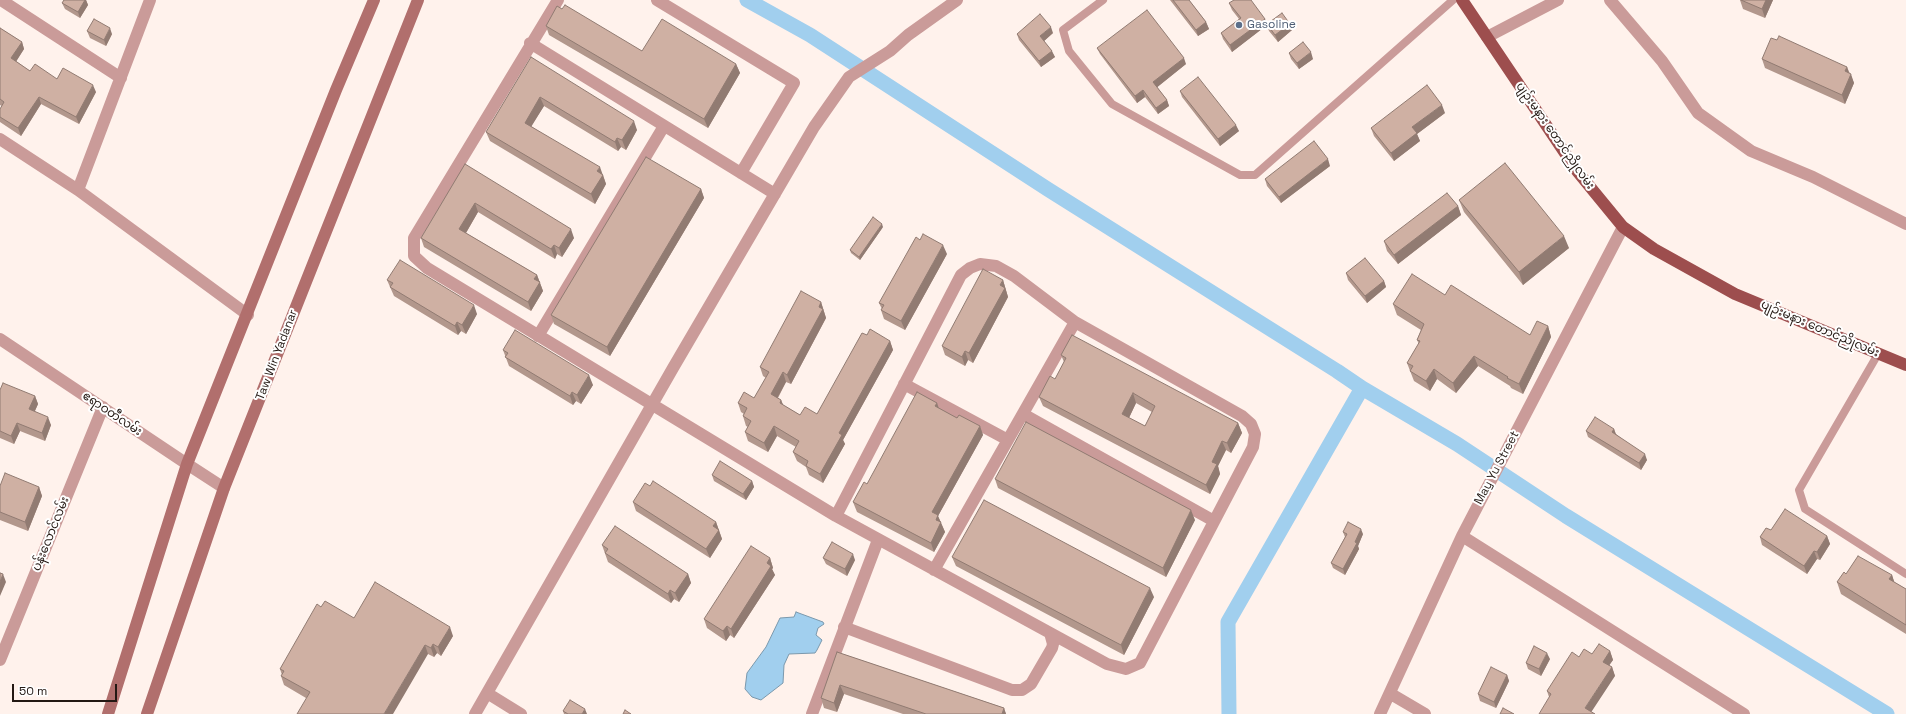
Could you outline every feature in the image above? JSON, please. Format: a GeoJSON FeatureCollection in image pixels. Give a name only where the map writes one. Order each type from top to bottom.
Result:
{"type":"FeatureCollection","features":[{"type":"Feature","properties":{"kind":"main road"},"geometry":{"type":"LineString","coordinates":[[108,714],[187,464],[248,315],[336,90],[374,0]]}},
{"type":"Feature","properties":{"kind":"main road","name":"Taw Win Yadanar"},"geometry":{"type":"LineString","coordinates":[[147,714],[224,488],[418,0]]}},
{"type":"Feature","properties":{"kind":"main road","name":"ပျဉ်းမနား တောင်ညိုလမ်း"},"geometry":{"type":"LineString","coordinates":[[1462,0],[1577,171],[1623,227],[1654,249],[1735,294],[1906,365]]}},
{"type":"Feature","properties":{"kind":"street"},"geometry":{"type":"LineString","coordinates":[[1,0],[121,78]]}},
{"type":"Feature","properties":{"kind":"street"},"geometry":{"type":"LineString","coordinates":[[78,190],[150,0]]}},
{"type":"Feature","properties":{"kind":"street"},"geometry":{"type":"LineString","coordinates":[[558,0],[530,43],[414,238],[414,256],[427,268],[836,516],[1107,664],[1126,669],[1140,662],[1253,447],[1254,434],[1251,424],[1242,416],[1075,322],[1014,276],[996,266],[980,264],[970,268],[961,275],[836,516]]}},
{"type":"Feature","properties":{"kind":"street"},"geometry":{"type":"LineString","coordinates":[[657,0],[794,83],[741,173]]}},
{"type":"Feature","properties":{"kind":"street"},"geometry":{"type":"LineString","coordinates":[[475,714],[652,405],[814,127],[849,78],[890,51],[908,35],[957,0]]}},
{"type":"Feature","properties":{"kind":"street"},"geometry":{"type":"LineString","coordinates":[[1487,37],[1558,0]]}},
{"type":"Feature","properties":{"kind":"street"},"geometry":{"type":"LineString","coordinates":[[1610,0],[1662,61],[1698,112],[1751,151],[1813,177],[1906,224]]}},
{"type":"Feature","properties":{"kind":"street"},"geometry":{"type":"LineString","coordinates":[[530,43],[775,194]]}},
{"type":"Feature","properties":{"kind":"street"},"geometry":{"type":"LineString","coordinates":[[538,336],[664,126]]}},
{"type":"Feature","properties":{"kind":"street"},"geometry":{"type":"LineString","coordinates":[[0,139],[78,190],[248,315]]}},
{"type":"Feature","properties":{"kind":"street","name":"May Yu Street"},"geometry":{"type":"LineString","coordinates":[[1380,714],[1391,694],[1462,536],[1623,227]]}},
{"type":"Feature","properties":{"kind":"street"},"geometry":{"type":"LineString","coordinates":[[934,570],[1075,322]]}},
{"type":"Feature","properties":{"kind":"street","name":"ဧရာဝတီလမ်း"},"geometry":{"type":"LineString","coordinates":[[1,342],[103,407],[224,488]]}},
{"type":"Feature","properties":{"kind":"street"},"geometry":{"type":"LineString","coordinates":[[904,384],[1008,440]]}},
{"type":"Feature","properties":{"kind":"street","name":"ပန်းလောင်လမ်း"},"geometry":{"type":"LineString","coordinates":[[0,660],[103,407]]}},
{"type":"Feature","properties":{"kind":"street"},"geometry":{"type":"LineString","coordinates":[[1023,414],[1214,521]]}},
{"type":"Feature","properties":{"kind":"street"},"geometry":{"type":"LineString","coordinates":[[1462,536],[1744,714]]}},
{"type":"Feature","properties":{"kind":"street"},"geometry":{"type":"LineString","coordinates":[[812,714],[878,540]]}},
{"type":"Feature","properties":{"kind":"street"},"geometry":{"type":"LineString","coordinates":[[844,627],[1012,690],[1022,690],[1031,684],[1052,648],[1053,644],[1050,633]]}},
{"type":"Feature","properties":{"kind":"street"},"geometry":{"type":"LineString","coordinates":[[487,693],[520,714]]}},
{"type":"Feature","properties":{"kind":"street"},"geometry":{"type":"LineString","coordinates":[[1391,694],[1425,714]]}},
{"type":"Feature","properties":{"kind":"lane"},"geometry":{"type":"LineString","coordinates":[[1103,0],[1063,30],[1069,51],[1112,104],[1240,175],[1255,175],[1453,0]]}},
{"type":"Feature","properties":{"kind":"lane"},"geometry":{"type":"LineString","coordinates":[[1878,354],[1799,490],[1804,509],[1906,574]]}},
{"type":"Feature","properties":{"kind":"water"},"geometry":{"type":"Polygon","coordinates":[[[796,612],[823,622],[824,624],[818,628],[816,635],[822,640],[817,650],[815,653],[789,654],[784,665],[783,683],[761,700],[752,697],[745,689],[747,673],[766,647],[780,618],[794,617],[796,612]]]}},
{"type":"Feature","properties":{"kind":"building"},"geometry":{"type":"Polygon","coordinates":[[[64,0],[85,0],[78,12],[62,3],[64,0]]]}},
{"type":"Feature","properties":{"kind":"building"},"geometry":{"type":"Polygon","coordinates":[[[1173,0],[1189,0],[1206,22],[1196,30],[1173,0]]]}},
{"type":"Feature","properties":{"kind":"building"},"geometry":{"type":"Polygon","coordinates":[[[1234,0],[1251,0],[1265,19],[1230,45],[1221,33],[1241,18],[1229,3],[1234,0]]]}},
{"type":"Feature","properties":{"kind":"building"},"geometry":{"type":"Polygon","coordinates":[[[1741,0],[1766,0],[1762,9],[1741,0]]]}},
{"type":"Feature","properties":{"kind":"building"},"geometry":{"type":"Polygon","coordinates":[[[565,5],[642,51],[662,19],[736,64],[704,119],[546,26],[557,6],[562,9],[565,5]]]}},
{"type":"Feature","properties":{"kind":"building"},"geometry":{"type":"Polygon","coordinates":[[[1147,10],[1184,58],[1153,82],[1167,100],[1156,108],[1143,90],[1135,96],[1097,48],[1147,10]]]}},
{"type":"Feature","properties":{"kind":"building"},"geometry":{"type":"Polygon","coordinates":[[[1282,13],[1290,24],[1275,35],[1267,24],[1282,13]]]}},
{"type":"Feature","properties":{"kind":"building"},"geometry":{"type":"Polygon","coordinates":[[[1040,14],[1051,27],[1040,36],[1052,51],[1039,61],[1017,34],[1040,14]]]}},
{"type":"Feature","properties":{"kind":"building"},"geometry":{"type":"Polygon","coordinates":[[[94,19],[110,28],[104,40],[87,31],[94,19]]]}},
{"type":"Feature","properties":{"kind":"building"},"geometry":{"type":"Polygon","coordinates":[[[0,28],[22,42],[11,58],[30,71],[35,64],[57,79],[63,68],[93,85],[76,117],[39,97],[18,128],[0,117],[0,109],[4,102],[0,99],[0,28]]]}},
{"type":"Feature","properties":{"kind":"building"},"geometry":{"type":"Polygon","coordinates":[[[1779,36],[1847,67],[1845,71],[1851,74],[1842,95],[1762,59],[1771,38],[1777,40],[1779,36]]]}},
{"type":"Feature","properties":{"kind":"building"},"geometry":{"type":"Polygon","coordinates":[[[1303,42],[1311,52],[1297,63],[1289,53],[1303,42]]]}},
{"type":"Feature","properties":{"kind":"building"},"geometry":{"type":"Polygon","coordinates":[[[531,57],[634,121],[622,140],[617,138],[615,142],[540,97],[525,123],[600,167],[597,171],[603,175],[591,194],[486,132],[531,57]]]}},
{"type":"Feature","properties":{"kind":"building"},"geometry":{"type":"Polygon","coordinates":[[[1198,77],[1236,125],[1218,139],[1180,91],[1198,77]]]}},
{"type":"Feature","properties":{"kind":"building"},"geometry":{"type":"Polygon","coordinates":[[[1427,85],[1442,105],[1412,127],[1417,133],[1391,153],[1371,128],[1427,85]]]}},
{"type":"Feature","properties":{"kind":"building"},"geometry":{"type":"Polygon","coordinates":[[[1314,141],[1328,159],[1279,197],[1265,179],[1314,141]]]}},
{"type":"Feature","properties":{"kind":"building"},"geometry":{"type":"Polygon","coordinates":[[[646,157],[701,189],[607,347],[551,315],[646,157]]]}},
{"type":"Feature","properties":{"kind":"building"},"geometry":{"type":"Polygon","coordinates":[[[1505,163],[1564,236],[1519,272],[1459,200],[1505,163]]]}},
{"type":"Feature","properties":{"kind":"building"},"geometry":{"type":"Polygon","coordinates":[[[465,164],[571,229],[559,248],[554,245],[551,249],[475,203],[459,229],[537,275],[534,279],[540,282],[528,302],[421,238],[465,164]]]}},
{"type":"Feature","properties":{"kind":"building"},"geometry":{"type":"Polygon","coordinates":[[[1447,193],[1458,206],[1394,255],[1384,241],[1447,193]]]}},
{"type":"Feature","properties":{"kind":"building"},"geometry":{"type":"Polygon","coordinates":[[[873,217],[882,224],[859,257],[850,250],[873,217]]]}},
{"type":"Feature","properties":{"kind":"building"},"geometry":{"type":"Polygon","coordinates":[[[923,234],[943,245],[901,321],[881,310],[884,305],[879,303],[916,237],[920,240],[923,234]]]}},
{"type":"Feature","properties":{"kind":"building"},"geometry":{"type":"Polygon","coordinates":[[[1365,258],[1384,281],[1365,296],[1346,273],[1365,258]]]}},
{"type":"Feature","properties":{"kind":"building"},"geometry":{"type":"Polygon","coordinates":[[[400,260],[474,305],[462,325],[457,322],[455,326],[390,287],[393,283],[387,280],[400,260]]]}},
{"type":"Feature","properties":{"kind":"building"},"geometry":{"type":"Polygon","coordinates":[[[983,269],[1003,280],[1000,285],[1005,288],[969,353],[965,351],[962,357],[942,346],[983,269]]]}},
{"type":"Feature","properties":{"kind":"building"},"geometry":{"type":"Polygon","coordinates":[[[1412,274],[1445,295],[1451,285],[1530,335],[1537,321],[1548,326],[1519,384],[1507,378],[1508,377],[1474,356],[1453,383],[1434,369],[1426,381],[1410,371],[1413,366],[1407,363],[1420,341],[1417,340],[1424,324],[1393,304],[1412,274]]]}},
{"type":"Feature","properties":{"kind":"building"},"geometry":{"type":"Polygon","coordinates":[[[801,291],[821,302],[819,307],[823,309],[787,375],[783,372],[771,394],[781,400],[780,403],[800,415],[805,407],[817,414],[862,333],[867,335],[870,329],[890,341],[839,433],[842,435],[820,474],[806,466],[808,461],[793,452],[799,441],[774,426],[764,443],[745,432],[751,421],[743,416],[747,408],[738,403],[744,392],[754,398],[769,372],[760,367],[801,291]]]}},
{"type":"Feature","properties":{"kind":"building"},"geometry":{"type":"Polygon","coordinates":[[[515,330],[589,375],[577,395],[572,392],[570,396],[505,357],[508,353],[503,350],[515,330]]]}},
{"type":"Feature","properties":{"kind":"building"},"geometry":{"type":"Polygon","coordinates":[[[1072,335],[1238,423],[1227,443],[1222,441],[1212,462],[1217,464],[1206,485],[1039,397],[1050,376],[1055,379],[1066,358],[1061,355],[1072,335]],[[1133,393],[1122,414],[1145,426],[1155,406],[1133,393]]]}},
{"type":"Feature","properties":{"kind":"building"},"geometry":{"type":"Polygon","coordinates":[[[3,383],[35,396],[29,409],[48,417],[42,433],[17,423],[11,436],[0,431],[0,390],[3,383]]]}},
{"type":"Feature","properties":{"kind":"building"},"geometry":{"type":"Polygon","coordinates":[[[917,392],[937,403],[935,406],[957,418],[959,415],[980,426],[932,512],[938,515],[936,520],[941,522],[931,543],[853,502],[864,482],[867,484],[917,392]]]}},
{"type":"Feature","properties":{"kind":"building"},"geometry":{"type":"Polygon","coordinates":[[[1595,417],[1614,429],[1612,432],[1645,454],[1639,463],[1586,431],[1595,417]]]}},
{"type":"Feature","properties":{"kind":"building"},"geometry":{"type":"Polygon","coordinates":[[[1026,422],[1191,510],[1163,568],[995,479],[1026,422]]]}},
{"type":"Feature","properties":{"kind":"building"},"geometry":{"type":"Polygon","coordinates":[[[720,461],[752,481],[743,494],[712,475],[720,461]]]}},
{"type":"Feature","properties":{"kind":"building"},"geometry":{"type":"Polygon","coordinates":[[[5,473],[39,487],[25,522],[0,512],[0,486],[5,473]]]}},
{"type":"Feature","properties":{"kind":"building"},"geometry":{"type":"Polygon","coordinates":[[[653,481],[716,522],[713,526],[719,530],[706,549],[633,502],[645,483],[650,486],[653,481]]]}},
{"type":"Feature","properties":{"kind":"building"},"geometry":{"type":"Polygon","coordinates":[[[984,500],[1150,588],[1121,645],[952,557],[984,500]]]}},
{"type":"Feature","properties":{"kind":"building"},"geometry":{"type":"Polygon","coordinates":[[[1785,509],[1827,536],[1817,552],[1814,551],[1804,566],[1760,537],[1766,528],[1771,530],[1785,509]]]}},
{"type":"Feature","properties":{"kind":"building"},"geometry":{"type":"Polygon","coordinates":[[[1348,522],[1361,529],[1355,542],[1357,543],[1343,569],[1331,563],[1347,534],[1343,532],[1348,522]]]}},
{"type":"Feature","properties":{"kind":"building"},"geometry":{"type":"Polygon","coordinates":[[[615,526],[688,574],[675,593],[670,590],[668,594],[605,553],[608,549],[602,545],[615,526]]]}},
{"type":"Feature","properties":{"kind":"building"},"geometry":{"type":"Polygon","coordinates":[[[832,542],[853,554],[845,569],[823,558],[832,542]]]}},
{"type":"Feature","properties":{"kind":"building"},"geometry":{"type":"Polygon","coordinates":[[[751,546],[770,558],[767,563],[771,566],[731,629],[727,626],[723,631],[704,619],[751,546]]]}},
{"type":"Feature","properties":{"kind":"building"},"geometry":{"type":"Polygon","coordinates":[[[1858,556],[1892,575],[1889,579],[1906,589],[1906,625],[1837,582],[1844,572],[1846,574],[1858,556]]]}},
{"type":"Feature","properties":{"kind":"building"},"geometry":{"type":"Polygon","coordinates":[[[0,573],[3,574],[0,582],[0,573]]]}},
{"type":"Feature","properties":{"kind":"building"},"geometry":{"type":"Polygon","coordinates":[[[375,582],[450,627],[438,647],[433,644],[431,648],[425,645],[384,714],[297,714],[310,692],[281,676],[284,671],[280,669],[317,604],[321,607],[325,601],[354,618],[375,582]]]}},
{"type":"Feature","properties":{"kind":"building"},"geometry":{"type":"Polygon","coordinates":[[[1599,644],[1610,651],[1603,662],[1612,667],[1585,708],[1595,714],[1539,714],[1551,694],[1547,691],[1572,652],[1579,657],[1584,649],[1592,654],[1599,644]]]}},
{"type":"Feature","properties":{"kind":"building"},"geometry":{"type":"Polygon","coordinates":[[[1534,646],[1547,653],[1539,669],[1526,663],[1534,646]]]}},
{"type":"Feature","properties":{"kind":"building"},"geometry":{"type":"Polygon","coordinates":[[[837,652],[1004,708],[1002,714],[926,714],[840,685],[834,703],[821,698],[837,652]]]}},
{"type":"Feature","properties":{"kind":"building"},"geometry":{"type":"Polygon","coordinates":[[[1491,667],[1507,675],[1494,702],[1478,694],[1491,667]]]}},
{"type":"Feature","properties":{"kind":"building"},"geometry":{"type":"Polygon","coordinates":[[[570,700],[585,709],[582,714],[568,714],[563,711],[570,700]]]}},
{"type":"Feature","properties":{"kind":"building"},"geometry":{"type":"Polygon","coordinates":[[[1503,708],[1514,714],[1500,714],[1503,708]]]}},
{"type":"Feature","properties":{"kind":"building"},"geometry":{"type":"Polygon","coordinates":[[[625,710],[631,714],[623,714],[625,710]]]}},
{"type":"Feature","properties":{"kind":"waterway"},"geometry":{"type":"LineString","coordinates":[[747,0],[810,35],[1049,190],[1362,388],[1457,444],[1566,516],[1887,714]]}},
{"type":"Feature","properties":{"kind":"waterway"},"geometry":{"type":"LineString","coordinates":[[1229,714],[1228,622],[1362,388]]}},
{"type":"Feature","properties":{"kind":"place","name":"Gasoline"},"geometry":{"type":"Point","coordinates":[1239,25]}}]}
